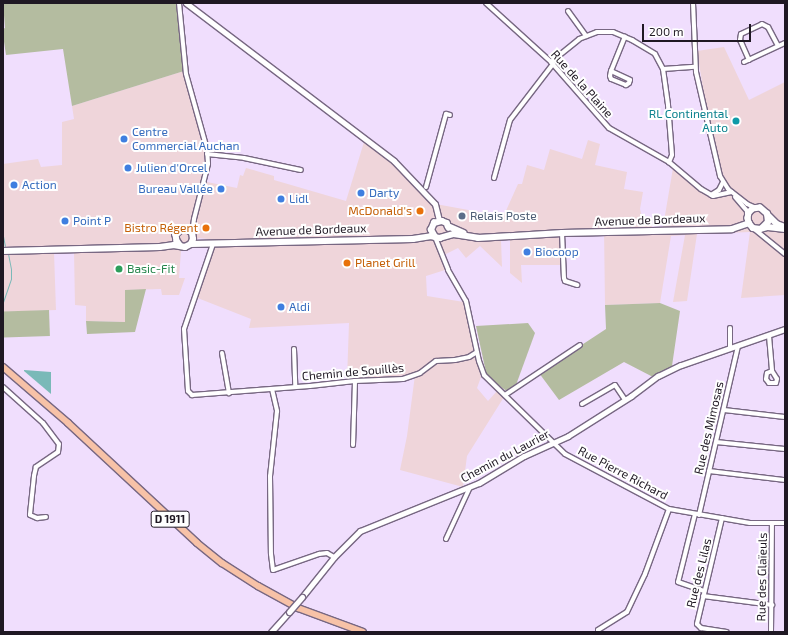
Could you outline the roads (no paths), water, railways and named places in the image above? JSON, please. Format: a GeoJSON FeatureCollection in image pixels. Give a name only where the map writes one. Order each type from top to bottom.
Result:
{"type":"FeatureCollection","features":[{"type":"Feature","properties":{"kind":"main road"},"geometry":{"type":"LineString","coordinates":[[757,208],[764,209],[777,224],[785,228],[753,228],[748,223],[748,215],[751,211],[757,208]]}},
{"type":"Feature","properties":{"kind":"main road"},"geometry":{"type":"LineString","coordinates":[[762,228],[768,222],[767,214]]}},
{"type":"Feature","properties":{"kind":"main road"},"geometry":{"type":"LineString","coordinates":[[439,220],[445,222],[449,231],[445,236],[435,237],[432,233],[432,226],[439,220]]}},
{"type":"Feature","properties":{"kind":"main road","name":"Avenue de Bordeaux"},"geometry":{"type":"LineString","coordinates":[[445,236],[491,238],[562,233],[732,228],[748,223]]}},
{"type":"Feature","properties":{"kind":"main road","name":"Avenue de Bordeaux"},"geometry":{"type":"LineString","coordinates":[[409,238],[425,233],[432,226]]}},
{"type":"Feature","properties":{"kind":"main road","name":"Avenue de Bordeaux"},"geometry":{"type":"LineString","coordinates":[[448,226],[471,235],[512,233],[552,234]]}},
{"type":"Feature","properties":{"kind":"main road"},"geometry":{"type":"LineString","coordinates":[[3,248],[162,244],[171,241],[179,231],[184,229],[192,235],[191,244],[185,247],[180,245],[3,251]]}},
{"type":"Feature","properties":{"kind":"main road"},"geometry":{"type":"LineString","coordinates":[[491,238],[512,233]]}},
{"type":"Feature","properties":{"kind":"main road","name":"Avenue de Bordeaux"},"geometry":{"type":"LineString","coordinates":[[192,235],[213,244]]}},
{"type":"Feature","properties":{"kind":"main road"},"geometry":{"type":"LineString","coordinates":[[176,236],[176,241],[180,245]]}},
{"type":"Feature","properties":{"kind":"main road","name":"Avenue de Bordeaux"},"geometry":{"type":"LineString","coordinates":[[191,244],[435,237]]}},
{"type":"Feature","properties":{"kind":"main road","name":"D 1911"},"geometry":{"type":"LineString","coordinates":[[3,367],[68,423],[197,543],[222,563],[258,586],[298,608],[363,632]]}},
{"type":"Feature","properties":{"kind":"street"},"geometry":{"type":"LineString","coordinates":[[179,3],[186,74],[207,154],[207,170],[194,219],[192,235]]}},
{"type":"Feature","properties":{"kind":"street"},"geometry":{"type":"LineString","coordinates":[[186,3],[394,161],[435,204],[439,220]]}},
{"type":"Feature","properties":{"kind":"street","name":"Rue de la Plaine"},"geometry":{"type":"LineString","coordinates":[[486,3],[552,63],[609,128],[669,162],[700,189],[711,195]]}},
{"type":"Feature","properties":{"kind":"street"},"geometry":{"type":"LineString","coordinates":[[694,3],[696,67],[709,131],[723,182],[747,211],[748,215]]}},
{"type":"Feature","properties":{"kind":"street"},"geometry":{"type":"LineString","coordinates":[[568,11],[586,36]]}},
{"type":"Feature","properties":{"kind":"street"},"geometry":{"type":"LineString","coordinates":[[749,60],[740,40],[741,34],[762,24],[768,27],[778,46]]}},
{"type":"Feature","properties":{"kind":"street"},"geometry":{"type":"LineString","coordinates":[[494,178],[510,120],[552,63],[579,39],[597,32],[613,32],[655,54],[663,69],[668,105],[672,155],[669,162]]}},
{"type":"Feature","properties":{"kind":"street"},"geometry":{"type":"LineString","coordinates":[[611,71],[630,80],[629,83],[626,85],[611,79],[610,76],[611,71],[625,37]]}},
{"type":"Feature","properties":{"kind":"street"},"geometry":{"type":"LineString","coordinates":[[744,62],[785,43]]}},
{"type":"Feature","properties":{"kind":"street"},"geometry":{"type":"LineString","coordinates":[[663,69],[696,67]]}},
{"type":"Feature","properties":{"kind":"street"},"geometry":{"type":"LineString","coordinates":[[426,187],[446,114],[450,115]]}},
{"type":"Feature","properties":{"kind":"street"},"geometry":{"type":"LineString","coordinates":[[207,154],[244,158],[301,170]]}},
{"type":"Feature","properties":{"kind":"street"},"geometry":{"type":"LineString","coordinates":[[711,195],[719,190],[723,182]]}},
{"type":"Feature","properties":{"kind":"street"},"geometry":{"type":"LineString","coordinates":[[711,195],[716,196],[732,192]]}},
{"type":"Feature","properties":{"kind":"street"},"geometry":{"type":"LineString","coordinates":[[732,192],[747,204],[757,208]]}},
{"type":"Feature","properties":{"kind":"street"},"geometry":{"type":"LineString","coordinates":[[184,229],[194,219]]}},
{"type":"Feature","properties":{"kind":"street"},"geometry":{"type":"LineString","coordinates":[[753,228],[785,254]]}},
{"type":"Feature","properties":{"kind":"street"},"geometry":{"type":"LineString","coordinates":[[762,228],[762,236]]}},
{"type":"Feature","properties":{"kind":"street"},"geometry":{"type":"LineString","coordinates":[[562,233],[564,278],[570,284],[576,285]]}},
{"type":"Feature","properties":{"kind":"street"},"geometry":{"type":"LineString","coordinates":[[440,246],[445,236]]}},
{"type":"Feature","properties":{"kind":"street","name":"Rue Pierre Richard"},"geometry":{"type":"LineString","coordinates":[[435,237],[440,246],[448,270],[466,301],[477,352],[484,375],[565,454],[669,509],[750,523],[785,523]]}},
{"type":"Feature","properties":{"kind":"street","name":"Chemin de Souillès"},"geometry":{"type":"LineString","coordinates":[[213,244],[184,329],[188,392],[195,396],[355,381],[403,379],[420,373],[436,360],[455,360],[469,357],[477,352]]}},
{"type":"Feature","properties":{"kind":"street"},"geometry":{"type":"LineString","coordinates":[[730,328],[730,348]]}},
{"type":"Feature","properties":{"kind":"street","name":"Chemin du Laurier"},"geometry":{"type":"LineString","coordinates":[[271,632],[334,557],[353,536],[365,528],[479,483],[551,442],[568,436],[625,400],[658,376],[681,365],[785,329]]}},
{"type":"Feature","properties":{"kind":"street"},"geometry":{"type":"LineString","coordinates":[[768,336],[772,371]]}},
{"type":"Feature","properties":{"kind":"street"},"geometry":{"type":"LineString","coordinates":[[505,395],[580,344]]}},
{"type":"Feature","properties":{"kind":"street","name":"Rue des Mimosas"},"geometry":{"type":"LineString","coordinates":[[704,591],[678,582],[709,471],[738,346]]}},
{"type":"Feature","properties":{"kind":"street"},"geometry":{"type":"LineString","coordinates":[[294,349],[295,387]]}},
{"type":"Feature","properties":{"kind":"street"},"geometry":{"type":"LineString","coordinates":[[222,354],[229,393]]}},
{"type":"Feature","properties":{"kind":"street"},"geometry":{"type":"LineString","coordinates":[[353,445],[355,381]]}},
{"type":"Feature","properties":{"kind":"street"},"geometry":{"type":"LineString","coordinates":[[582,404],[617,384],[625,400]]}},
{"type":"Feature","properties":{"kind":"street"},"geometry":{"type":"LineString","coordinates":[[3,387],[43,423],[59,444],[58,452],[36,467],[34,476],[30,515],[37,518],[46,518]]}},
{"type":"Feature","properties":{"kind":"street"},"geometry":{"type":"LineString","coordinates":[[272,389],[277,411],[270,476],[271,554],[273,570],[319,554],[327,553],[334,557]]}},
{"type":"Feature","properties":{"kind":"street"},"geometry":{"type":"LineString","coordinates":[[724,410],[785,417]]}},
{"type":"Feature","properties":{"kind":"street"},"geometry":{"type":"LineString","coordinates":[[716,442],[785,449]]}},
{"type":"Feature","properties":{"kind":"street"},"geometry":{"type":"LineString","coordinates":[[709,471],[785,480]]}},
{"type":"Feature","properties":{"kind":"street"},"geometry":{"type":"LineString","coordinates":[[446,539],[470,487]]}},
{"type":"Feature","properties":{"kind":"street"},"geometry":{"type":"LineString","coordinates":[[598,632],[598,630],[627,612],[645,574],[669,509]]}},
{"type":"Feature","properties":{"kind":"street","name":"Rue des Lilas"},"geometry":{"type":"LineString","coordinates":[[722,518],[697,624],[701,628],[728,632]]}},
{"type":"Feature","properties":{"kind":"street","name":"Rue des Glaïeuls"},"geometry":{"type":"LineString","coordinates":[[771,632],[772,523]]}},
{"type":"Feature","properties":{"kind":"street"},"geometry":{"type":"LineString","coordinates":[[703,596],[772,605]]}},
{"type":"Feature","properties":{"kind":"waterway"},"geometry":{"type":"LineString","coordinates":[[3,236],[5,246]]}},
{"type":"Feature","properties":{"kind":"waterway"},"geometry":{"type":"LineString","coordinates":[[3,302],[11,279],[8,253]]}},
{"type":"Feature","properties":{"kind":"place","name":"RL Continental Auto"},"geometry":{"type":"Point","coordinates":[736,121]}},
{"type":"Feature","properties":{"kind":"place","name":"Centre Commercial Auchan"},"geometry":{"type":"Point","coordinates":[124,139]}},
{"type":"Feature","properties":{"kind":"place","name":"Julien d'Orcel"},"geometry":{"type":"Point","coordinates":[128,168]}},
{"type":"Feature","properties":{"kind":"place","name":"Action"},"geometry":{"type":"Point","coordinates":[14,185]}},
{"type":"Feature","properties":{"kind":"place","name":"Bureau Vallée"},"geometry":{"type":"Point","coordinates":[221,189]}},
{"type":"Feature","properties":{"kind":"place","name":"Darty"},"geometry":{"type":"Point","coordinates":[361,193]}},
{"type":"Feature","properties":{"kind":"place","name":"Lidl"},"geometry":{"type":"Point","coordinates":[281,199]}},
{"type":"Feature","properties":{"kind":"place","name":"McDonald's"},"geometry":{"type":"Point","coordinates":[420,211]}},
{"type":"Feature","properties":{"kind":"place","name":"Relais Poste"},"geometry":{"type":"Point","coordinates":[462,216]}},
{"type":"Feature","properties":{"kind":"place","name":"Point P"},"geometry":{"type":"Point","coordinates":[65,221]}},
{"type":"Feature","properties":{"kind":"place","name":"Bistro Régent"},"geometry":{"type":"Point","coordinates":[206,228]}},
{"type":"Feature","properties":{"kind":"place","name":"Biocoop"},"geometry":{"type":"Point","coordinates":[527,252]}},
{"type":"Feature","properties":{"kind":"place","name":"Planet Grill"},"geometry":{"type":"Point","coordinates":[347,263]}},
{"type":"Feature","properties":{"kind":"place","name":"Basic-Fit"},"geometry":{"type":"Point","coordinates":[119,269]}},
{"type":"Feature","properties":{"kind":"place","name":"Aldi"},"geometry":{"type":"Point","coordinates":[281,307]}}]}
